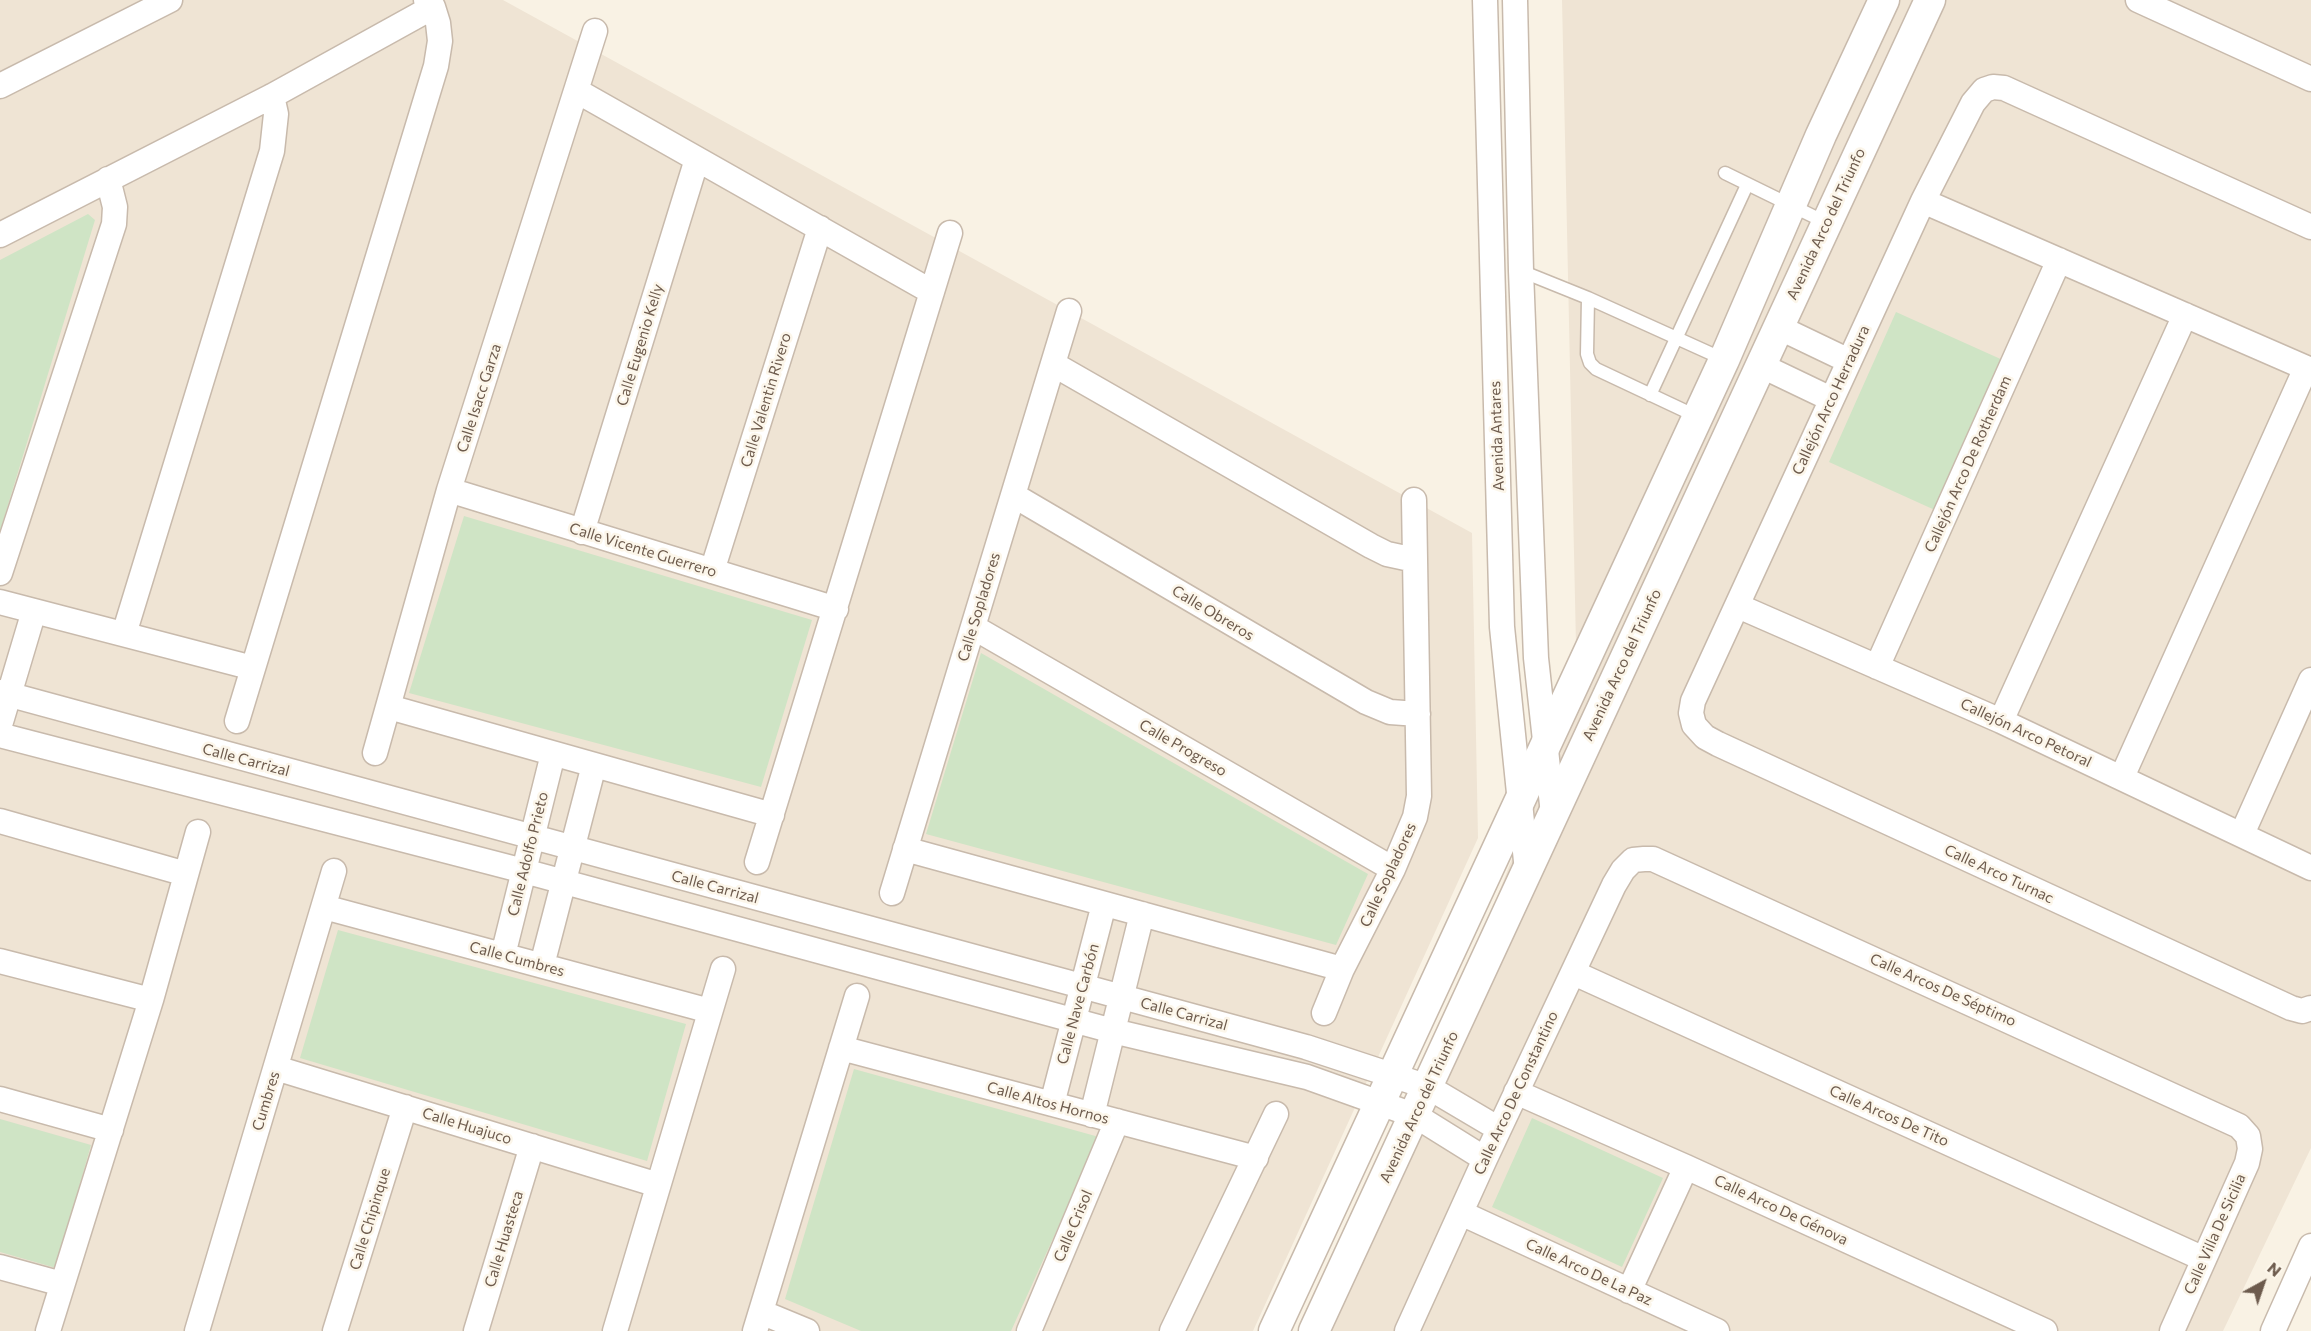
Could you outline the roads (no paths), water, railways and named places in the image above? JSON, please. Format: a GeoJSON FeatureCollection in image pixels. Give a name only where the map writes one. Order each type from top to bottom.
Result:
{"type":"FeatureCollection","features":[{"type":"Feature","properties":{"kind":"street"},"geometry":{"type":"LineString","coordinates":[[0,86],[170,0]]}},
{"type":"Feature","properties":{"kind":"street","name":"Avenida Antares"},"geometry":{"type":"LineString","coordinates":[[1485,0],[1502,627],[1527,871]]}},
{"type":"Feature","properties":{"kind":"street","name":"Avenida Antares"},"geometry":{"type":"LineString","coordinates":[[1515,0],[1521,271],[1536,658],[1553,814]]}},
{"type":"Feature","properties":{"kind":"street"},"geometry":{"type":"LineString","coordinates":[[1274,1331],[1698,417],[1884,0]]}},
{"type":"Feature","properties":{"kind":"street","name":"Avenida Arco del Triunfo"},"geometry":{"type":"LineString","coordinates":[[1314,1331],[1416,1116],[1553,814],[1930,0]]}},
{"type":"Feature","properties":{"kind":"street"},"geometry":{"type":"LineString","coordinates":[[2138,0],[2311,79]]}},
{"type":"Feature","properties":{"kind":"street"},"geometry":{"type":"LineString","coordinates":[[0,235],[272,96],[429,4],[438,23],[440,41],[436,66],[237,721]]}},
{"type":"Feature","properties":{"kind":"street","name":"Calle Isacc Garza"},"geometry":{"type":"LineString","coordinates":[[375,753],[449,490],[595,31]]}},
{"type":"Feature","properties":{"kind":"street","name":"Callejón Arco Herradura"},"geometry":{"type":"LineString","coordinates":[[1694,725],[1691,713],[1693,701],[1923,201],[1973,103],[1984,90],[1993,87],[2004,88],[2311,227]]}},
{"type":"Feature","properties":{"kind":"street"},"geometry":{"type":"LineString","coordinates":[[577,91],[932,291]]}},
{"type":"Feature","properties":{"kind":"street"},"geometry":{"type":"LineString","coordinates":[[124,634],[272,151],[276,114],[272,96]]}},
{"type":"Feature","properties":{"kind":"street","name":"Calle Eugenio Kelly"},"geometry":{"type":"LineString","coordinates":[[582,532],[697,159]]}},
{"type":"Feature","properties":{"kind":"street"},"geometry":{"type":"LineString","coordinates":[[0,573],[114,224],[115,207],[108,179]]}},
{"type":"Feature","properties":{"kind":"street"},"geometry":{"type":"LineString","coordinates":[[1923,201],[2309,369],[2122,777]]}},
{"type":"Feature","properties":{"kind":"street","name":"Calle Valentin Rivero"},"geometry":{"type":"LineString","coordinates":[[712,571],[820,228]]}},
{"type":"Feature","properties":{"kind":"street"},"geometry":{"type":"LineString","coordinates":[[757,862],[950,233]]}},
{"type":"Feature","properties":{"kind":"street","name":"Callejón Arco De Rotherdam"},"geometry":{"type":"LineString","coordinates":[[1877,667],[2059,260]]}},
{"type":"Feature","properties":{"kind":"street","name":"Calle Sopladores"},"geometry":{"type":"LineString","coordinates":[[892,893],[1069,311]]}},
{"type":"Feature","properties":{"kind":"street"},"geometry":{"type":"LineString","coordinates":[[2001,721],[2186,315]]}},
{"type":"Feature","properties":{"kind":"street"},"geometry":{"type":"LineString","coordinates":[[1778,327],[1849,361]]}},
{"type":"Feature","properties":{"kind":"street"},"geometry":{"type":"LineString","coordinates":[[1053,364],[1371,546],[1415,560]]}},
{"type":"Feature","properties":{"kind":"street"},"geometry":{"type":"LineString","coordinates":[[1760,365],[1831,399]]}},
{"type":"Feature","properties":{"kind":"street","name":"Calle Vicente Guerrero"},"geometry":{"type":"LineString","coordinates":[[449,490],[836,609]]}},
{"type":"Feature","properties":{"kind":"street","name":"Calle Obreros"},"geometry":{"type":"LineString","coordinates":[[1013,495],[1366,702],[1390,712],[1418,714]]}},
{"type":"Feature","properties":{"kind":"street","name":"Calle Sopladores"},"geometry":{"type":"LineString","coordinates":[[1324,1013],[1342,969],[1393,869],[1415,818],[1419,796],[1414,500]]}},
{"type":"Feature","properties":{"kind":"street"},"geometry":{"type":"LineString","coordinates":[[0,602],[253,668]]}},
{"type":"Feature","properties":{"kind":"street","name":"Callejón Arco Petoral"},"geometry":{"type":"LineString","coordinates":[[1738,606],[2001,721],[2311,868]]}},
{"type":"Feature","properties":{"kind":"street"},"geometry":{"type":"LineString","coordinates":[[0,725],[4,693],[34,611]]}},
{"type":"Feature","properties":{"kind":"street","name":"Calle Progreso"},"geometry":{"type":"LineString","coordinates":[[973,627],[1393,869]]}},
{"type":"Feature","properties":{"kind":"street"},"geometry":{"type":"LineString","coordinates":[[2242,834],[2311,680]]}},
{"type":"Feature","properties":{"kind":"street","name":"Calle Carrizal"},"geometry":{"type":"LineString","coordinates":[[4,693],[1306,1047],[1385,1088],[1416,1116],[1485,1159]]}},
{"type":"Feature","properties":{"kind":"street"},"geometry":{"type":"LineString","coordinates":[[389,707],[772,815]]}},
{"type":"Feature","properties":{"kind":"street","name":"Calle Arco Turnac"},"geometry":{"type":"LineString","coordinates":[[1694,725],[1705,737],[1718,744],[2291,1008],[2311,1009]]}},
{"type":"Feature","properties":{"kind":"street","name":"Calle Carrizal"},"geometry":{"type":"LineString","coordinates":[[0,735],[524,871],[1113,1032],[1307,1077],[1385,1088],[1428,1088],[1498,1130]]}},
{"type":"Feature","properties":{"kind":"street","name":"Calle Adolfo Prieto"},"geometry":{"type":"LineString","coordinates":[[503,955],[553,754]]}},
{"type":"Feature","properties":{"kind":"street"},"geometry":{"type":"LineString","coordinates":[[542,965],[594,765]]}},
{"type":"Feature","properties":{"kind":"street"},"geometry":{"type":"LineString","coordinates":[[0,821],[186,874]]}},
{"type":"Feature","properties":{"kind":"street"},"geometry":{"type":"LineString","coordinates":[[48,1331],[111,1130],[198,832]]}},
{"type":"Feature","properties":{"kind":"street"},"geometry":{"type":"LineString","coordinates":[[905,849],[1342,969]]}},
{"type":"Feature","properties":{"kind":"street","name":"Calle Arcos De Séptimo"},"geometry":{"type":"LineString","coordinates":[[1633,860],[1653,859],[2226,1118],[2248,1136]]}},
{"type":"Feature","properties":{"kind":"street","name":"Calle Arco De Constantino"},"geometry":{"type":"LineString","coordinates":[[1407,1331],[1498,1130],[1614,885],[1623,870],[1633,860]]}},
{"type":"Feature","properties":{"kind":"street","name":"Cumbres"},"geometry":{"type":"LineString","coordinates":[[196,1331],[334,872]]}},
{"type":"Feature","properties":{"kind":"street","name":"Calle Nave Carbón"},"geometry":{"type":"LineString","coordinates":[[1052,1104],[1104,904]]}},
{"type":"Feature","properties":{"kind":"street","name":"Calle Cumbres"},"geometry":{"type":"LineString","coordinates":[[324,907],[710,1011]]}},
{"type":"Feature","properties":{"kind":"street"},"geometry":{"type":"LineString","coordinates":[[1092,1114],[1142,914]]}},
{"type":"Feature","properties":{"kind":"street"},"geometry":{"type":"LineString","coordinates":[[0,961],[150,1000]]}},
{"type":"Feature","properties":{"kind":"street"},"geometry":{"type":"LineString","coordinates":[[615,1331],[723,969]]}},
{"type":"Feature","properties":{"kind":"street","name":"Calle Arcos De Tito"},"geometry":{"type":"LineString","coordinates":[[1574,973],[2204,1259]]}},
{"type":"Feature","properties":{"kind":"street"},"geometry":{"type":"LineString","coordinates":[[807,1331],[758,1321],[857,996]]}},
{"type":"Feature","properties":{"kind":"street","name":"Calle Altos Hornos"},"geometry":{"type":"LineString","coordinates":[[841,1047],[1256,1158]]}},
{"type":"Feature","properties":{"kind":"street","name":"Calle Huajuco"},"geometry":{"type":"LineString","coordinates":[[276,1068],[658,1185]]}},
{"type":"Feature","properties":{"kind":"street","name":"Calle Arco De Génova"},"geometry":{"type":"LineString","coordinates":[[1516,1092],[2045,1331]]}},
{"type":"Feature","properties":{"kind":"street"},"geometry":{"type":"LineString","coordinates":[[0,1099],[111,1130]]}},
{"type":"Feature","properties":{"kind":"street","name":"Calle Chipinque"},"geometry":{"type":"LineString","coordinates":[[335,1331],[405,1107]]}},
{"type":"Feature","properties":{"kind":"street"},"geometry":{"type":"LineString","coordinates":[[1172,1331],[1276,1114]]}},
{"type":"Feature","properties":{"kind":"street","name":"Calle Crisol"},"geometry":{"type":"LineString","coordinates":[[1029,1331],[1117,1121]]}},
{"type":"Feature","properties":{"kind":"street","name":"Calle Villa De Sicilia"},"geometry":{"type":"LineString","coordinates":[[2172,1331],[2247,1163],[2250,1149],[2248,1136]]}},
{"type":"Feature","properties":{"kind":"street","name":"Calle Huasteca"},"geometry":{"type":"LineString","coordinates":[[476,1331],[532,1146]]}},
{"type":"Feature","properties":{"kind":"street"},"geometry":{"type":"LineString","coordinates":[[1629,1291],[1686,1167]]}},
{"type":"Feature","properties":{"kind":"street","name":"Calle Arco De La Paz"},"geometry":{"type":"LineString","coordinates":[[1461,1213],[1717,1331]]}},
{"type":"Feature","properties":{"kind":"street"},"geometry":{"type":"LineString","coordinates":[[2273,1331],[2311,1246]]}},
{"type":"Feature","properties":{"kind":"street"},"geometry":{"type":"LineString","coordinates":[[0,1267],[62,1284]]}},
{"type":"Feature","properties":{"kind":"lane"},"geometry":{"type":"LineString","coordinates":[[1725,173],[1827,223]]}},
{"type":"Feature","properties":{"kind":"lane"},"geometry":{"type":"LineString","coordinates":[[1650,394],[1748,185]]}},
{"type":"Feature","properties":{"kind":"lane"},"geometry":{"type":"LineString","coordinates":[[1521,271],[1677,337],[1724,360]]}},
{"type":"Feature","properties":{"kind":"lane"},"geometry":{"type":"LineString","coordinates":[[1588,298],[1587,354],[1590,363],[1596,369],[1698,417]]}}]}
